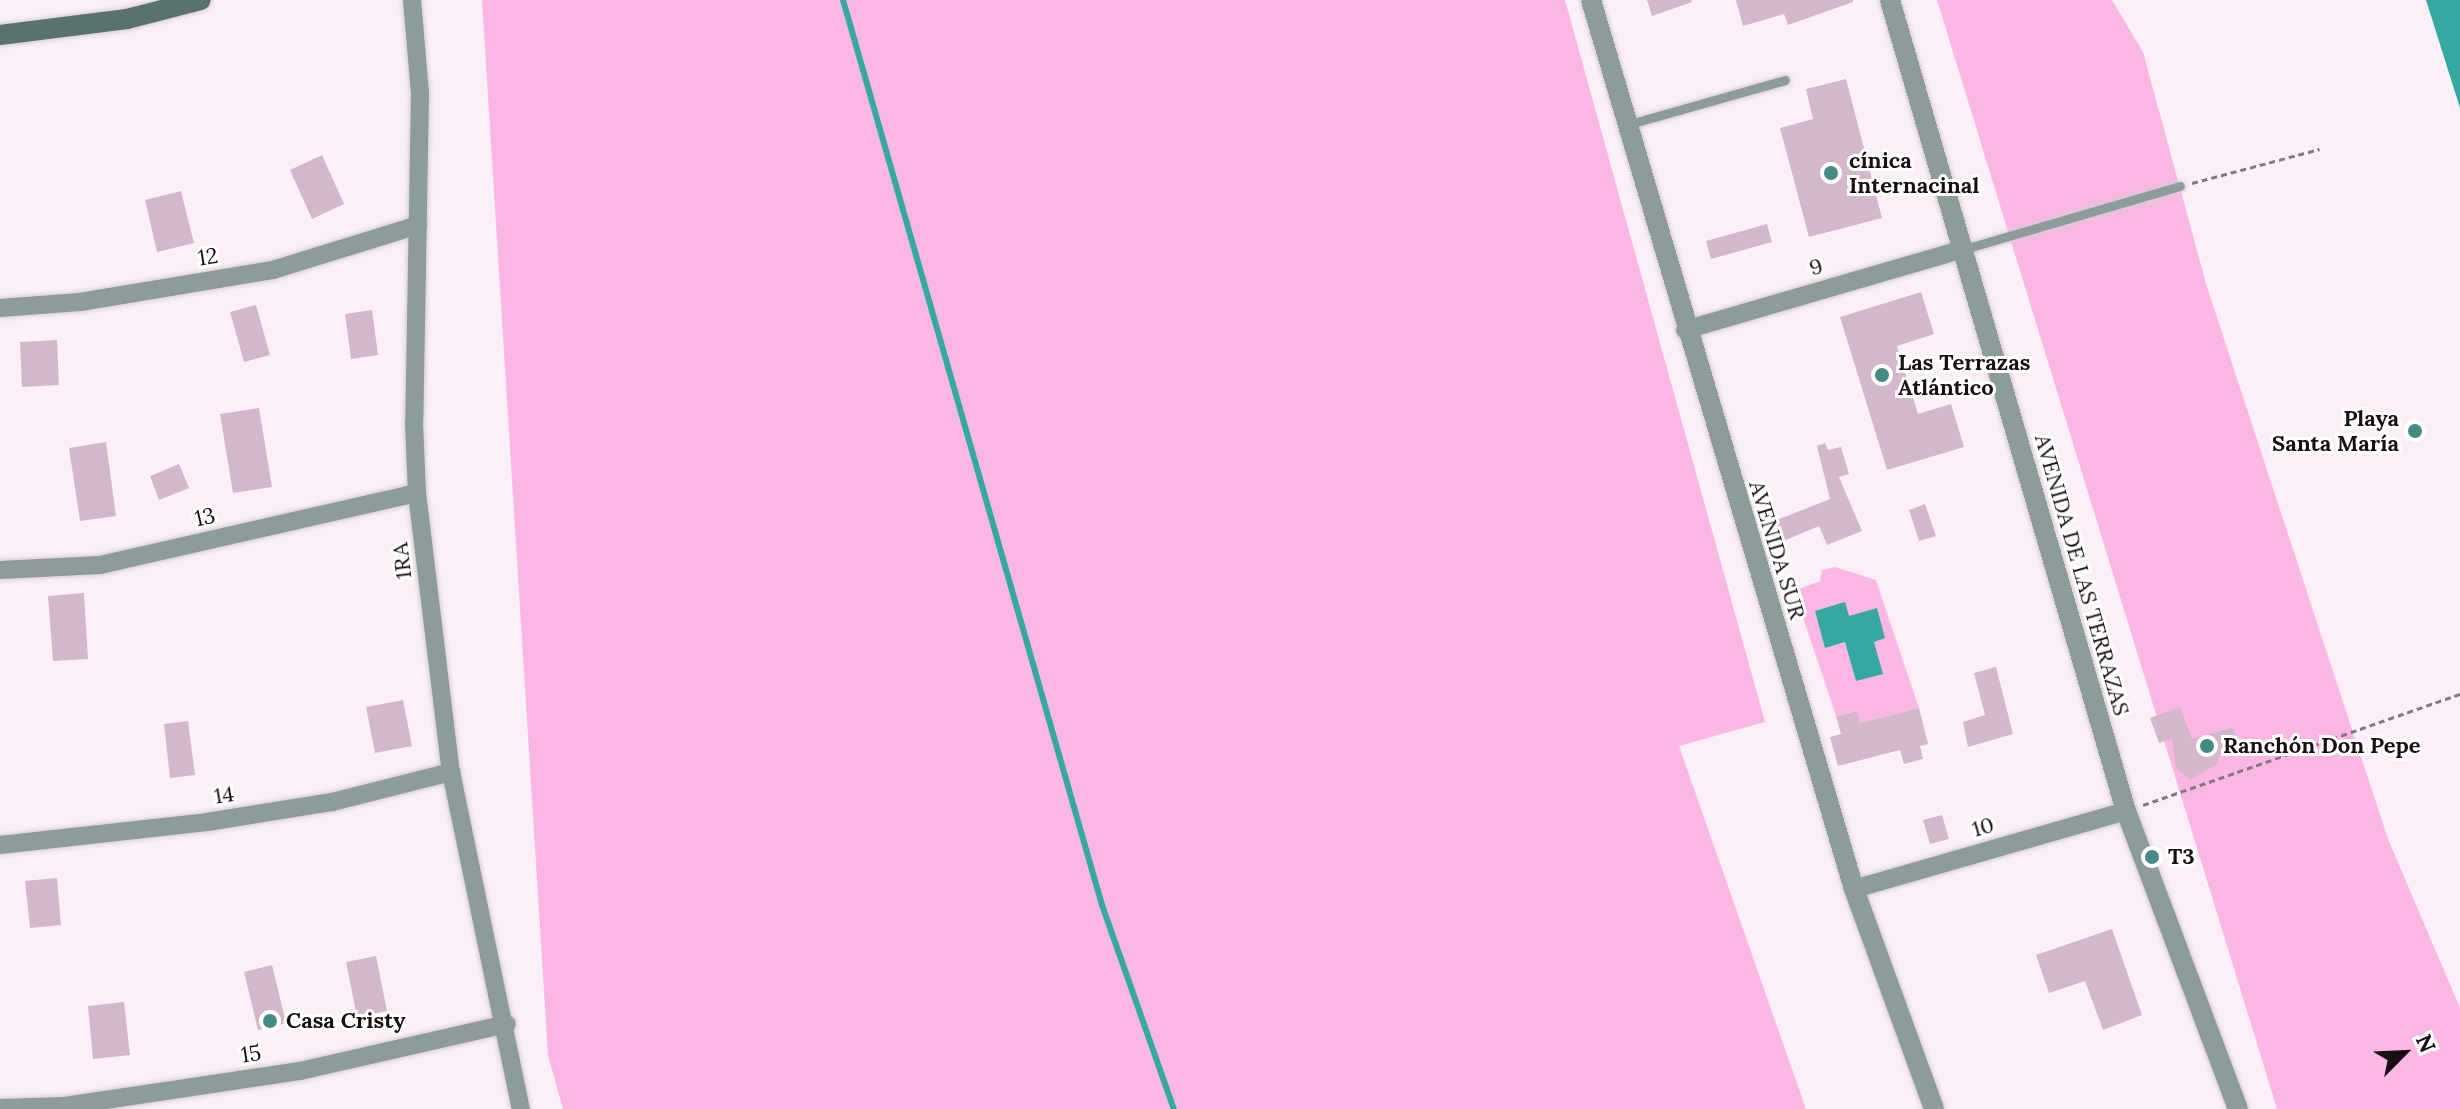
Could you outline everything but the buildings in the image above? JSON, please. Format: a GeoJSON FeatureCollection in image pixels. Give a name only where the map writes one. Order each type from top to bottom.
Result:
{"type":"FeatureCollection","features":[{"type":"Feature","properties":{"kind":"main road"},"geometry":{"type":"LineString","coordinates":[[0,35],[127,19],[201,0]]}},
{"type":"Feature","properties":{"kind":"street","name":"1RA"},"geometry":{"type":"LineString","coordinates":[[412,0],[420,93],[417,493],[451,772],[507,1024],[521,1109]]}},
{"type":"Feature","properties":{"kind":"street","name":"AVENIDA SUR"},"geometry":{"type":"LineString","coordinates":[[1591,0],[1685,330],[1854,889],[1934,1109]]}},
{"type":"Feature","properties":{"kind":"street","name":"AVENIDA DE LAS TERRAZAS"},"geometry":{"type":"LineString","coordinates":[[1890,0],[2126,811],[2238,1109]]}},
{"type":"Feature","properties":{"kind":"street","name":"12"},"geometry":{"type":"LineString","coordinates":[[0,308],[80,302],[273,270],[418,225]]}},
{"type":"Feature","properties":{"kind":"street","name":"9"},"geometry":{"type":"LineString","coordinates":[[1685,330],[1961,250]]}},
{"type":"Feature","properties":{"kind":"street","name":"13"},"geometry":{"type":"LineString","coordinates":[[0,570],[100,565],[417,493]]}},
{"type":"Feature","properties":{"kind":"street","name":"14"},"geometry":{"type":"LineString","coordinates":[[0,845],[254,815],[332,802],[451,772]]}},
{"type":"Feature","properties":{"kind":"street","name":"10"},"geometry":{"type":"LineString","coordinates":[[1854,889],[2126,811]]}},
{"type":"Feature","properties":{"kind":"street","name":"15"},"geometry":{"type":"LineString","coordinates":[[0,1108],[65,1106],[300,1071],[507,1024]]}},
{"type":"Feature","properties":{"kind":"lane"},"geometry":{"type":"LineString","coordinates":[[1626,125],[1785,80]]}},
{"type":"Feature","properties":{"kind":"lane"},"geometry":{"type":"LineString","coordinates":[[1961,250],[2180,186]]}},
{"type":"Feature","properties":{"kind":"path"},"geometry":{"type":"LineString","coordinates":[[2180,186],[2320,149]]}},
{"type":"Feature","properties":{"kind":"path"},"geometry":{"type":"LineString","coordinates":[[2126,811],[2460,694]]}},
{"type":"Feature","properties":{"kind":"shaded area"},"geometry":{"type":"Polygon","coordinates":[[[482,0],[1565,0],[1765,722],[1679,746],[1806,1109],[563,1109],[548,1055],[482,0]]]}},
{"type":"Feature","properties":{"kind":"shaded area"},"geometry":{"type":"Polygon","coordinates":[[[1937,0],[2112,0],[2143,52],[2207,287],[2388,839],[2460,1008],[2460,1109],[2277,1109],[1937,0]]]}},
{"type":"Feature","properties":{"kind":"shaded area"},"geometry":{"type":"Polygon","coordinates":[[[1835,567],[1876,580],[1919,708],[1860,723],[1856,711],[1836,716],[1794,591],[1820,581],[1822,570],[1835,567]]]}},
{"type":"Feature","properties":{"kind":"water"},"geometry":{"type":"Polygon","coordinates":[[[2426,0],[2460,0],[2460,108],[2426,0]]]}},
{"type":"Feature","properties":{"kind":"water"},"geometry":{"type":"Polygon","coordinates":[[[1845,602],[1849,616],[1877,608],[1885,638],[1874,642],[1883,674],[1856,681],[1845,642],[1825,648],[1815,611],[1845,602]]]}},
{"type":"Feature","properties":{"kind":"waterway"},"geometry":{"type":"LineString","coordinates":[[843,0],[1102,905],[1174,1109]]}},
{"type":"Feature","properties":{"kind":"place","name":"cínica Internacinal"},"geometry":{"type":"Point","coordinates":[1831,173]}},
{"type":"Feature","properties":{"kind":"place","name":"Las Terrazas Atlántico"},"geometry":{"type":"Point","coordinates":[1882,375]}},
{"type":"Feature","properties":{"kind":"place","name":"Playa Santa María"},"geometry":{"type":"Point","coordinates":[2415,431]}},
{"type":"Feature","properties":{"kind":"place","name":"Ranchón Don Pepe"},"geometry":{"type":"Point","coordinates":[2207,746]}},
{"type":"Feature","properties":{"kind":"place","name":"T3"},"geometry":{"type":"Point","coordinates":[2152,857]}},
{"type":"Feature","properties":{"kind":"place","name":"Casa Cristy"},"geometry":{"type":"Point","coordinates":[270,1021]}}]}
